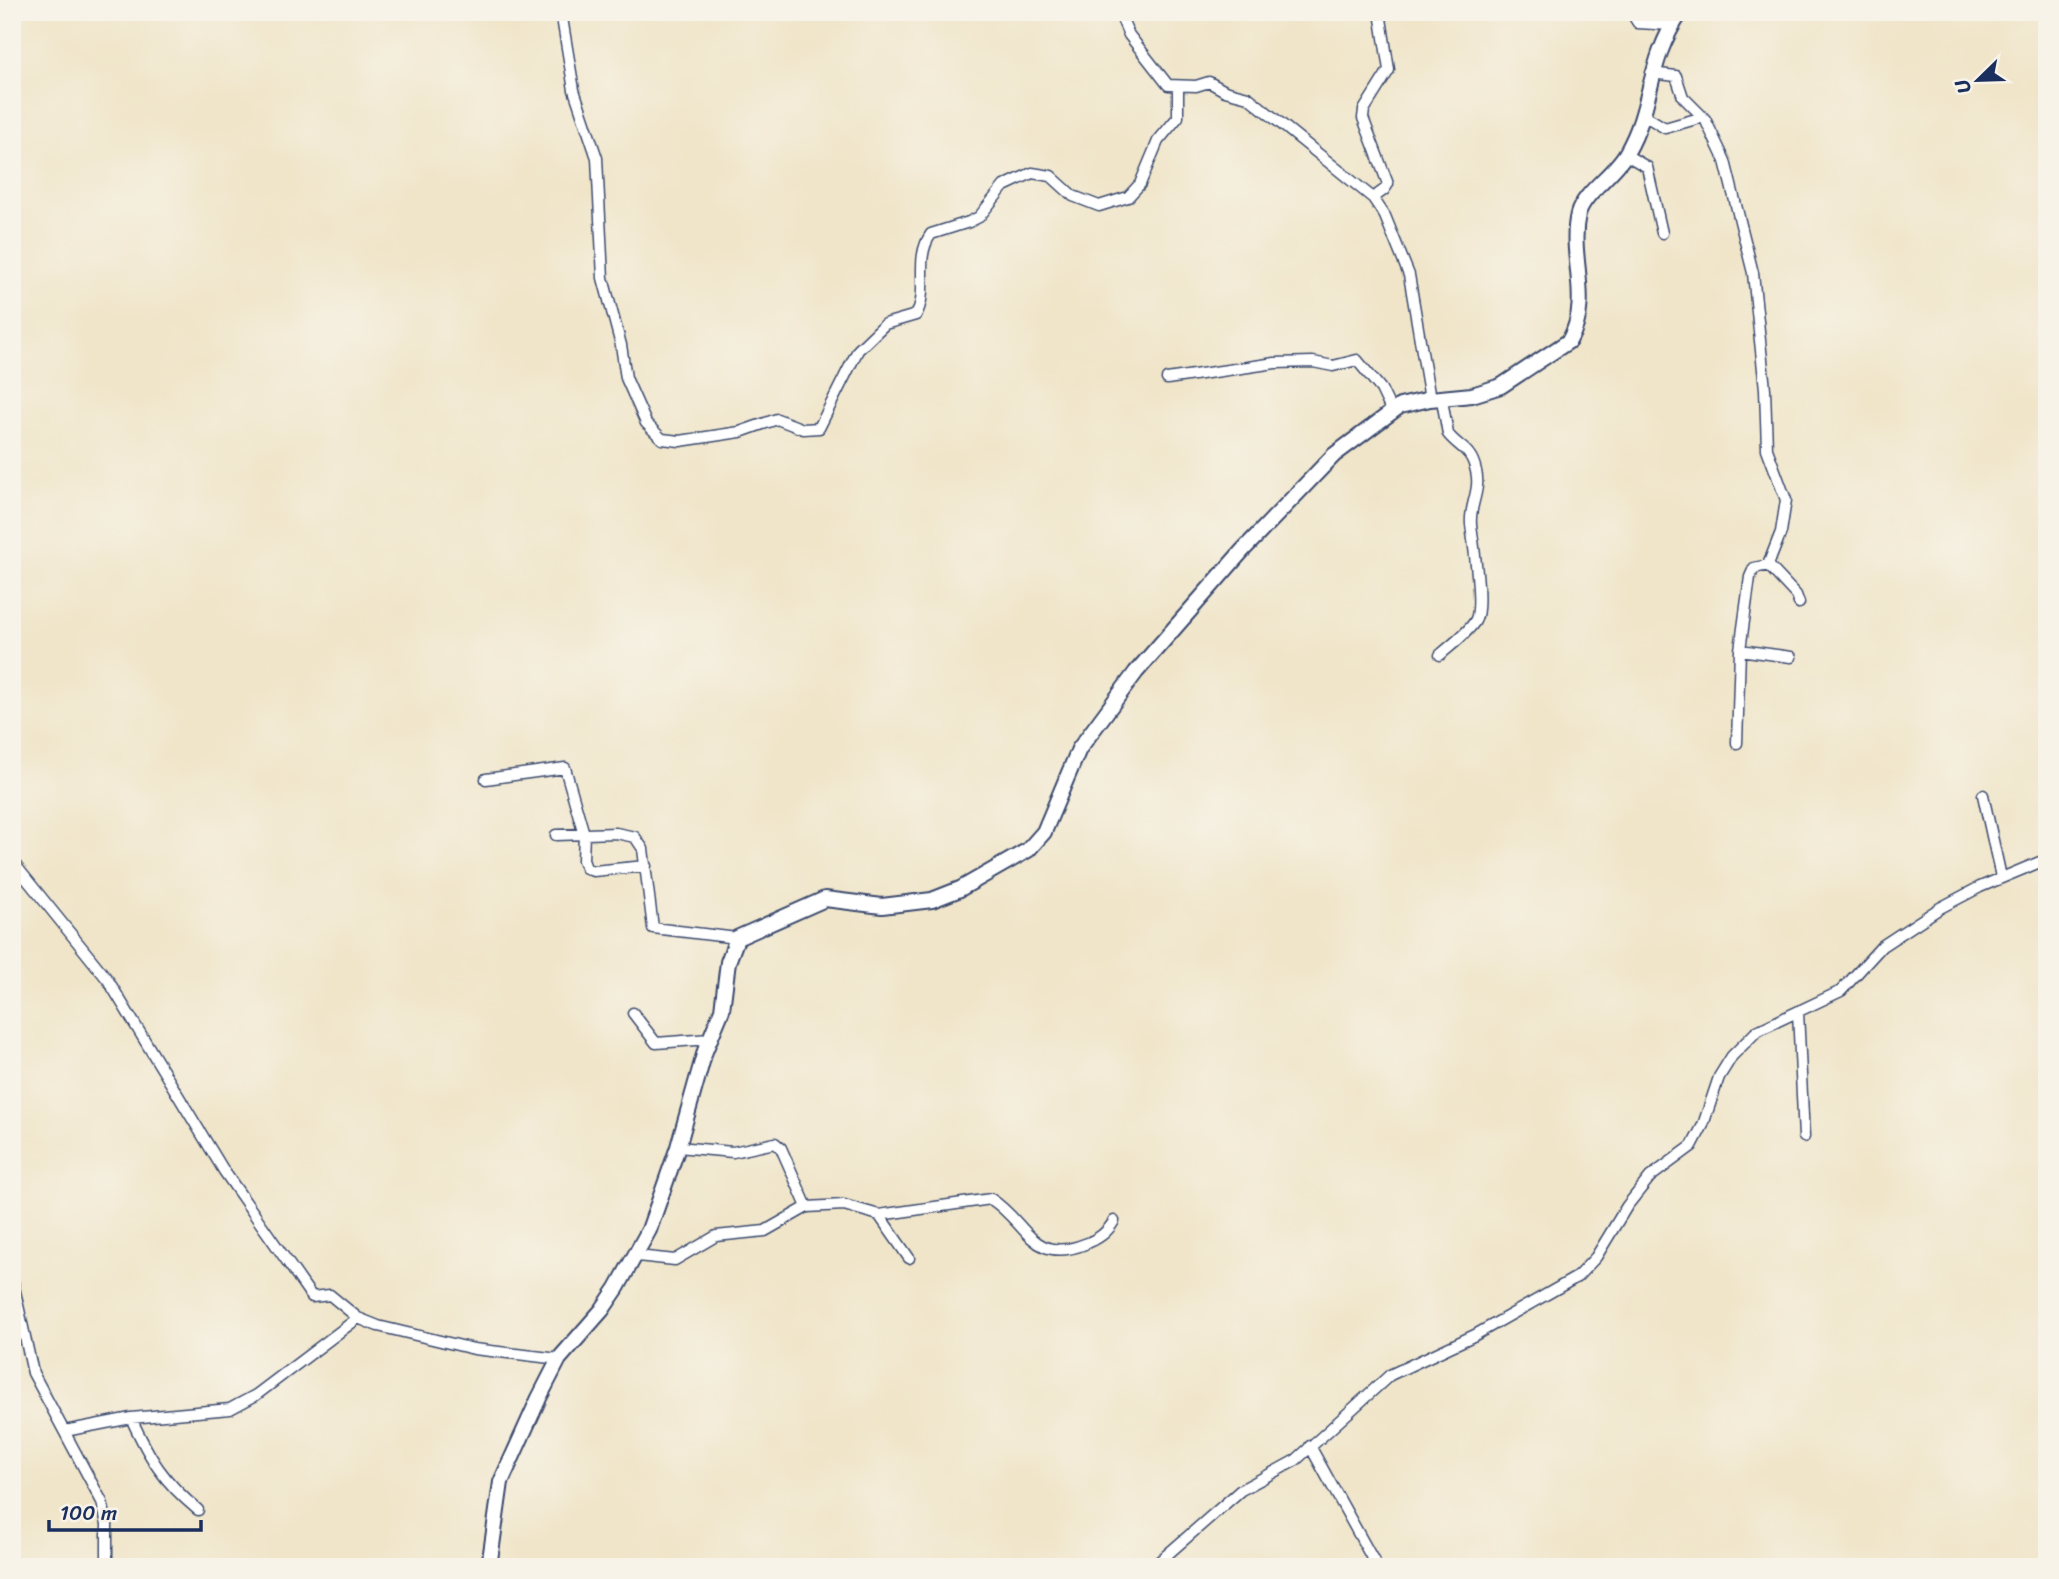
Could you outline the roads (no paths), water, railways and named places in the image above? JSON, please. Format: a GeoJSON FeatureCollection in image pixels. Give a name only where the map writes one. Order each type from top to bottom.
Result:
{"type":"FeatureCollection","features":[{"type":"Feature","properties":{"kind":"street"},"geometry":{"type":"LineString","coordinates":[[561,12],[574,90],[597,158],[600,255],[626,379],[646,423],[654,434],[670,441],[740,432],[777,419],[803,429],[819,428],[858,350],[885,324],[916,315],[921,302],[921,259],[932,234],[979,217],[1004,186],[1032,173],[1051,176],[1064,190],[1087,203],[1112,205],[1128,197],[1140,184],[1158,141],[1178,117],[1178,86]]}},
{"type":"Feature","properties":{"kind":"street"},"geometry":{"type":"LineString","coordinates":[[1119,12],[1129,35],[1164,82],[1178,86],[1209,82],[1226,91],[1248,97],[1373,198],[1395,233],[1409,275],[1436,399],[1448,434],[1467,449],[1477,472],[1477,498],[1470,521],[1477,564],[1478,615],[1466,631],[1440,655]]}},
{"type":"Feature","properties":{"kind":"street"},"geometry":{"type":"LineString","coordinates":[[1373,198],[1388,184],[1363,118],[1364,110],[1389,70],[1380,12]]}},
{"type":"Feature","properties":{"kind":"street"},"geometry":{"type":"LineString","coordinates":[[1631,12],[1640,24],[1671,25]]}},
{"type":"Feature","properties":{"kind":"street"},"geometry":{"type":"LineString","coordinates":[[556,835],[616,833],[635,837],[641,842],[646,866],[653,928],[737,938],[825,899],[881,906],[932,900],[960,889],[1033,847],[1047,825],[1079,749],[1150,654],[1310,478],[1348,443],[1392,412],[1410,403],[1501,386],[1569,341],[1578,320],[1581,302],[1577,230],[1581,206],[1611,176],[1626,155],[1642,114],[1661,43],[1681,12]]}},
{"type":"Feature","properties":{"kind":"street"},"geometry":{"type":"LineString","coordinates":[[1651,73],[1676,76],[1683,97],[1703,117],[1725,161],[1741,218],[1758,308],[1767,449],[1786,500],[1781,532],[1768,565]]}},
{"type":"Feature","properties":{"kind":"street"},"geometry":{"type":"LineString","coordinates":[[1642,114],[1665,128],[1703,117]]}},
{"type":"Feature","properties":{"kind":"street"},"geometry":{"type":"LineString","coordinates":[[1626,155],[1647,167],[1662,233]]}},
{"type":"Feature","properties":{"kind":"street"},"geometry":{"type":"LineString","coordinates":[[1167,379],[1275,363],[1313,362],[1333,366],[1357,360],[1381,388],[1392,412]]}},
{"type":"Feature","properties":{"kind":"street"},"geometry":{"type":"LineString","coordinates":[[1768,565],[1793,591],[1799,603]]}},
{"type":"Feature","properties":{"kind":"street"},"geometry":{"type":"LineString","coordinates":[[1737,743],[1740,650],[1752,572],[1757,566],[1768,565]]}},
{"type":"Feature","properties":{"kind":"street"},"geometry":{"type":"LineString","coordinates":[[1740,650],[1791,657]]}},
{"type":"Feature","properties":{"kind":"street"},"geometry":{"type":"LineString","coordinates":[[486,779],[565,768],[584,834],[583,860],[589,870],[646,866]]}},
{"type":"Feature","properties":{"kind":"street"},"geometry":{"type":"LineString","coordinates":[[1983,795],[2001,877]]}},
{"type":"Feature","properties":{"kind":"street"},"geometry":{"type":"LineString","coordinates":[[1153,1567],[1241,1490],[1296,1460],[1390,1375],[1475,1335],[1577,1277],[1596,1257],[1627,1206],[1650,1177],[1692,1146],[1703,1125],[1719,1077],[1732,1056],[1757,1031],[1842,991],[1894,937],[1940,908],[2001,877],[2047,859]]}},
{"type":"Feature","properties":{"kind":"street"},"geometry":{"type":"LineString","coordinates":[[12,861],[108,980],[203,1138],[312,1297],[331,1296],[358,1318],[378,1326],[452,1344],[559,1359]]}},
{"type":"Feature","properties":{"kind":"street"},"geometry":{"type":"LineString","coordinates":[[489,1567],[501,1482],[559,1359],[602,1310],[637,1256],[678,1147],[710,1039],[725,1000],[728,962],[737,938]]}},
{"type":"Feature","properties":{"kind":"street"},"geometry":{"type":"LineString","coordinates":[[1798,1012],[1804,1137]]}},
{"type":"Feature","properties":{"kind":"street"},"geometry":{"type":"LineString","coordinates":[[633,1013],[653,1040],[661,1044],[710,1039]]}},
{"type":"Feature","properties":{"kind":"street"},"geometry":{"type":"LineString","coordinates":[[678,1147],[733,1152],[775,1143],[781,1148],[807,1207]]}},
{"type":"Feature","properties":{"kind":"street"},"geometry":{"type":"LineString","coordinates":[[637,1256],[675,1260],[708,1240],[765,1231],[807,1207],[844,1205],[879,1215],[991,1199],[1011,1213],[1041,1247],[1058,1251],[1092,1241],[1107,1233],[1114,1221]]}},
{"type":"Feature","properties":{"kind":"street"},"geometry":{"type":"LineString","coordinates":[[879,1215],[909,1258]]}},
{"type":"Feature","properties":{"kind":"street"},"geometry":{"type":"LineString","coordinates":[[12,1278],[33,1373],[102,1502],[107,1524],[107,1567]]}},
{"type":"Feature","properties":{"kind":"street"},"geometry":{"type":"LineString","coordinates":[[65,1432],[131,1418],[215,1411],[242,1404],[358,1318]]}},
{"type":"Feature","properties":{"kind":"street"},"geometry":{"type":"LineString","coordinates":[[131,1418],[160,1473],[174,1491],[198,1510]]}},
{"type":"Feature","properties":{"kind":"street"},"geometry":{"type":"LineString","coordinates":[[1310,1446],[1377,1567]]}}]}
